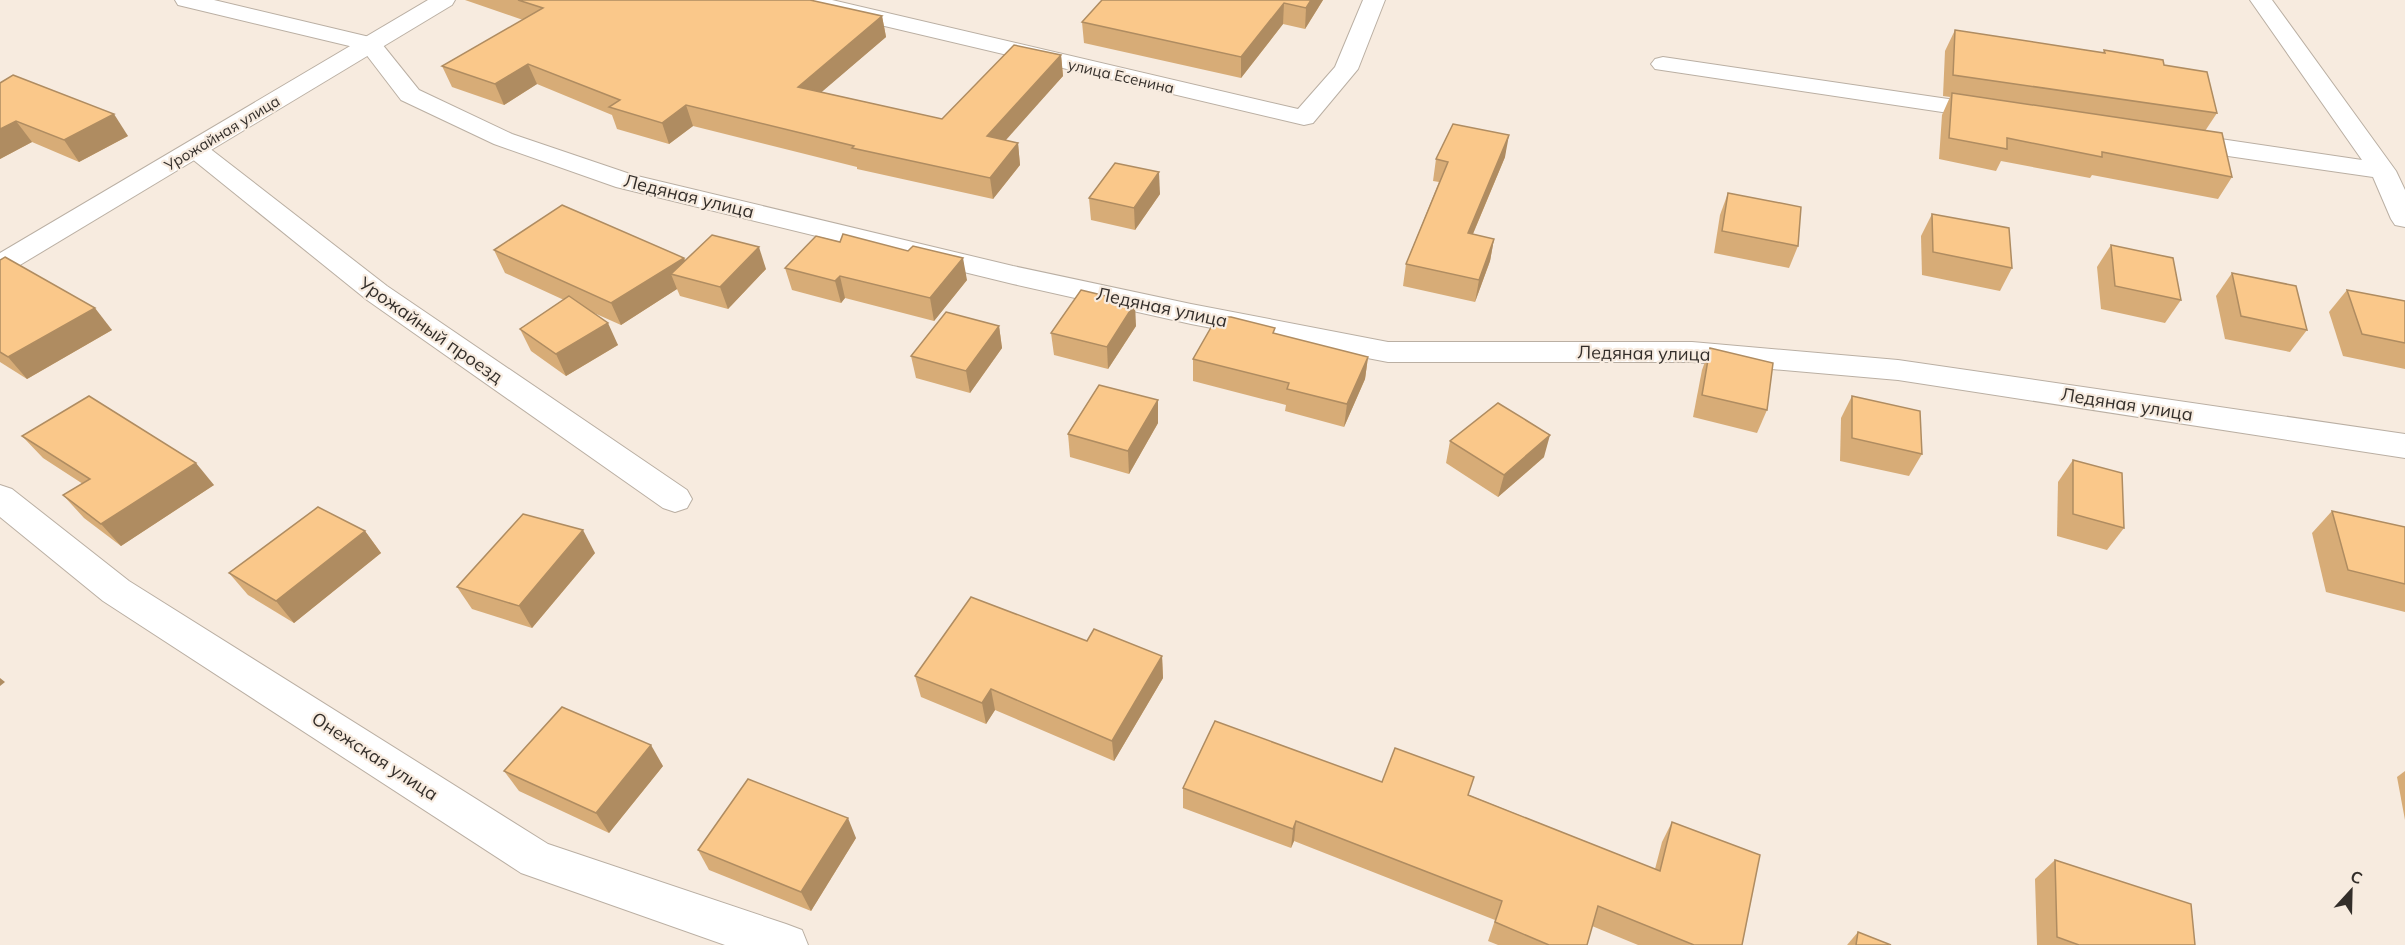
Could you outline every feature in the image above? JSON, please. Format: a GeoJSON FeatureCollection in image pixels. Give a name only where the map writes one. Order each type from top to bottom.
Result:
{"type":"FeatureCollection","features":[{"type":"Feature","properties":{"kind":"street"},"geometry":{"type":"LineString","coordinates":[[186,0],[370,44]]}},
{"type":"Feature","properties":{"kind":"street","name":"Урожайная улица"},"geometry":{"type":"LineString","coordinates":[[0,265],[444,0]]}},
{"type":"Feature","properties":{"kind":"street","name":"улица Есенина"},"geometry":{"type":"LineString","coordinates":[[804,0],[1304,118],[1346,69],[1374,0]]}},
{"type":"Feature","properties":{"kind":"street"},"geometry":{"type":"LineString","coordinates":[[2261,0],[2383,171],[2405,219]]}},
{"type":"Feature","properties":{"kind":"street","name":"Ледяная улица"},"geometry":{"type":"LineString","coordinates":[[370,44],[410,95],[503,139],[625,181],[1191,314],[1388,352],[1692,352],[1898,370],[2405,446]]}},
{"type":"Feature","properties":{"kind":"street"},"geometry":{"type":"LineString","coordinates":[[1663,64],[2017,117]]}},
{"type":"Feature","properties":{"kind":"street"},"geometry":{"type":"LineString","coordinates":[[2158,138],[2383,171]]}},
{"type":"Feature","properties":{"kind":"street","name":"Урожайный проезд"},"geometry":{"type":"LineString","coordinates":[[195,149],[377,293],[675,500]]}},
{"type":"Feature","properties":{"kind":"street","name":"Онежская улица"},"geometry":{"type":"LineString","coordinates":[[0,498],[117,591],[536,859],[786,945]]}},
{"type":"Feature","properties":{"kind":"building"},"geometry":{"type":"Polygon","coordinates":[[[518,0],[810,0],[882,16],[798,87],[942,119],[1014,45],[1061,55],[987,136],[1018,143],[990,178],[852,148],[854,146],[686,105],[662,123],[609,107],[620,100],[528,64],[495,84],[442,66],[543,8],[518,0]]]}},
{"type":"Feature","properties":{"kind":"building"},"geometry":{"type":"Polygon","coordinates":[[[1102,0],[1311,0],[1306,8],[1284,3],[1241,57],[1082,22],[1102,0]]]}},
{"type":"Feature","properties":{"kind":"building"},"geometry":{"type":"Polygon","coordinates":[[[1955,30],[2105,53],[2104,50],[2163,60],[2164,65],[2207,72],[2217,113],[1953,75],[1955,30]]]}},
{"type":"Feature","properties":{"kind":"building"},"geometry":{"type":"Polygon","coordinates":[[[13,75],[114,114],[64,140],[16,121],[0,129],[0,83],[13,75]]]}},
{"type":"Feature","properties":{"kind":"building"},"geometry":{"type":"Polygon","coordinates":[[[1952,93],[2222,133],[2232,177],[2102,152],[2102,157],[2007,138],[2007,149],[1949,138],[1952,93]]]}},
{"type":"Feature","properties":{"kind":"building"},"geometry":{"type":"Polygon","coordinates":[[[1453,124],[1509,135],[1468,233],[1494,239],[1479,280],[1406,264],[1448,162],[1436,159],[1453,124]]]}},
{"type":"Feature","properties":{"kind":"building"},"geometry":{"type":"Polygon","coordinates":[[[1115,163],[1159,172],[1134,208],[1089,198],[1115,163]]]}},
{"type":"Feature","properties":{"kind":"building"},"geometry":{"type":"Polygon","coordinates":[[[1728,193],[1801,207],[1798,246],[1722,231],[1728,193]]]}},
{"type":"Feature","properties":{"kind":"building"},"geometry":{"type":"Polygon","coordinates":[[[562,205],[684,258],[611,303],[494,250],[562,205]]]}},
{"type":"Feature","properties":{"kind":"building"},"geometry":{"type":"Polygon","coordinates":[[[1932,214],[2009,228],[2012,268],[1933,252],[1932,214]]]}},
{"type":"Feature","properties":{"kind":"building"},"geometry":{"type":"Polygon","coordinates":[[[843,234],[908,251],[913,246],[963,258],[930,298],[840,276],[835,281],[785,268],[816,236],[840,242],[843,234]]]}},
{"type":"Feature","properties":{"kind":"building"},"geometry":{"type":"Polygon","coordinates":[[[712,235],[759,247],[720,287],[671,274],[712,235]]]}},
{"type":"Feature","properties":{"kind":"building"},"geometry":{"type":"Polygon","coordinates":[[[2111,245],[2173,258],[2181,300],[2115,286],[2111,245]]]}},
{"type":"Feature","properties":{"kind":"building"},"geometry":{"type":"Polygon","coordinates":[[[5,257],[95,308],[8,357],[0,352],[0,260],[5,257]]]}},
{"type":"Feature","properties":{"kind":"building"},"geometry":{"type":"Polygon","coordinates":[[[2232,273],[2296,286],[2307,330],[2241,316],[2232,273]]]}},
{"type":"Feature","properties":{"kind":"building"},"geometry":{"type":"Polygon","coordinates":[[[1081,290],[1135,303],[1107,347],[1051,333],[1081,290]]]}},
{"type":"Feature","properties":{"kind":"building"},"geometry":{"type":"Polygon","coordinates":[[[2347,290],[2405,301],[2405,343],[2362,334],[2347,290]]]}},
{"type":"Feature","properties":{"kind":"building"},"geometry":{"type":"Polygon","coordinates":[[[569,296],[608,323],[556,354],[520,329],[569,296]]]}},
{"type":"Feature","properties":{"kind":"building"},"geometry":{"type":"Polygon","coordinates":[[[946,312],[999,326],[966,371],[911,356],[946,312]]]}},
{"type":"Feature","properties":{"kind":"building"},"geometry":{"type":"Polygon","coordinates":[[[1217,317],[1231,317],[1275,328],[1273,333],[1368,357],[1347,404],[1287,389],[1289,383],[1193,359],[1217,317]]]}},
{"type":"Feature","properties":{"kind":"building"},"geometry":{"type":"Polygon","coordinates":[[[1710,348],[1773,363],[1767,410],[1702,395],[1710,348]]]}},
{"type":"Feature","properties":{"kind":"building"},"geometry":{"type":"Polygon","coordinates":[[[1099,385],[1158,400],[1128,451],[1068,434],[1099,385]]]}},
{"type":"Feature","properties":{"kind":"building"},"geometry":{"type":"Polygon","coordinates":[[[89,396],[196,463],[101,524],[63,495],[90,479],[22,436],[89,396]]]}},
{"type":"Feature","properties":{"kind":"building"},"geometry":{"type":"Polygon","coordinates":[[[1852,396],[1920,411],[1922,454],[1852,438],[1852,396]]]}},
{"type":"Feature","properties":{"kind":"building"},"geometry":{"type":"Polygon","coordinates":[[[1498,403],[1550,435],[1504,475],[1450,441],[1498,403]]]}},
{"type":"Feature","properties":{"kind":"building"},"geometry":{"type":"Polygon","coordinates":[[[2073,460],[2122,473],[2124,528],[2073,514],[2073,460]]]}},
{"type":"Feature","properties":{"kind":"building"},"geometry":{"type":"Polygon","coordinates":[[[318,507],[365,531],[276,601],[229,573],[318,507]]]}},
{"type":"Feature","properties":{"kind":"building"},"geometry":{"type":"Polygon","coordinates":[[[2332,511],[2405,527],[2405,584],[2348,570],[2332,511]]]}},
{"type":"Feature","properties":{"kind":"building"},"geometry":{"type":"Polygon","coordinates":[[[523,514],[583,530],[519,606],[457,587],[523,514]]]}},
{"type":"Feature","properties":{"kind":"building"},"geometry":{"type":"Polygon","coordinates":[[[971,597],[1087,641],[1094,629],[1162,656],[1112,741],[991,689],[982,703],[915,676],[971,597]]]}},
{"type":"Feature","properties":{"kind":"building"},"geometry":{"type":"Polygon","coordinates":[[[562,707],[651,745],[596,813],[504,771],[562,707]]]}},
{"type":"Feature","properties":{"kind":"building"},"geometry":{"type":"Polygon","coordinates":[[[1215,721],[1382,782],[1395,748],[1474,777],[1468,795],[1660,871],[1672,822],[1760,855],[1742,945],[1694,945],[1598,906],[1587,945],[1549,945],[1495,922],[1502,901],[1296,821],[1293,829],[1183,788],[1215,721]]]}},
{"type":"Feature","properties":{"kind":"building"},"geometry":{"type":"Polygon","coordinates":[[[748,779],[848,818],[801,892],[698,850],[748,779]]]}},
{"type":"Feature","properties":{"kind":"building"},"geometry":{"type":"Polygon","coordinates":[[[2055,860],[2191,904],[2195,945],[2079,945],[2057,937],[2055,860]]]}},
{"type":"Feature","properties":{"kind":"building"},"geometry":{"type":"Polygon","coordinates":[[[1858,932],[1891,945],[1856,945],[1858,932]]]}}]}
